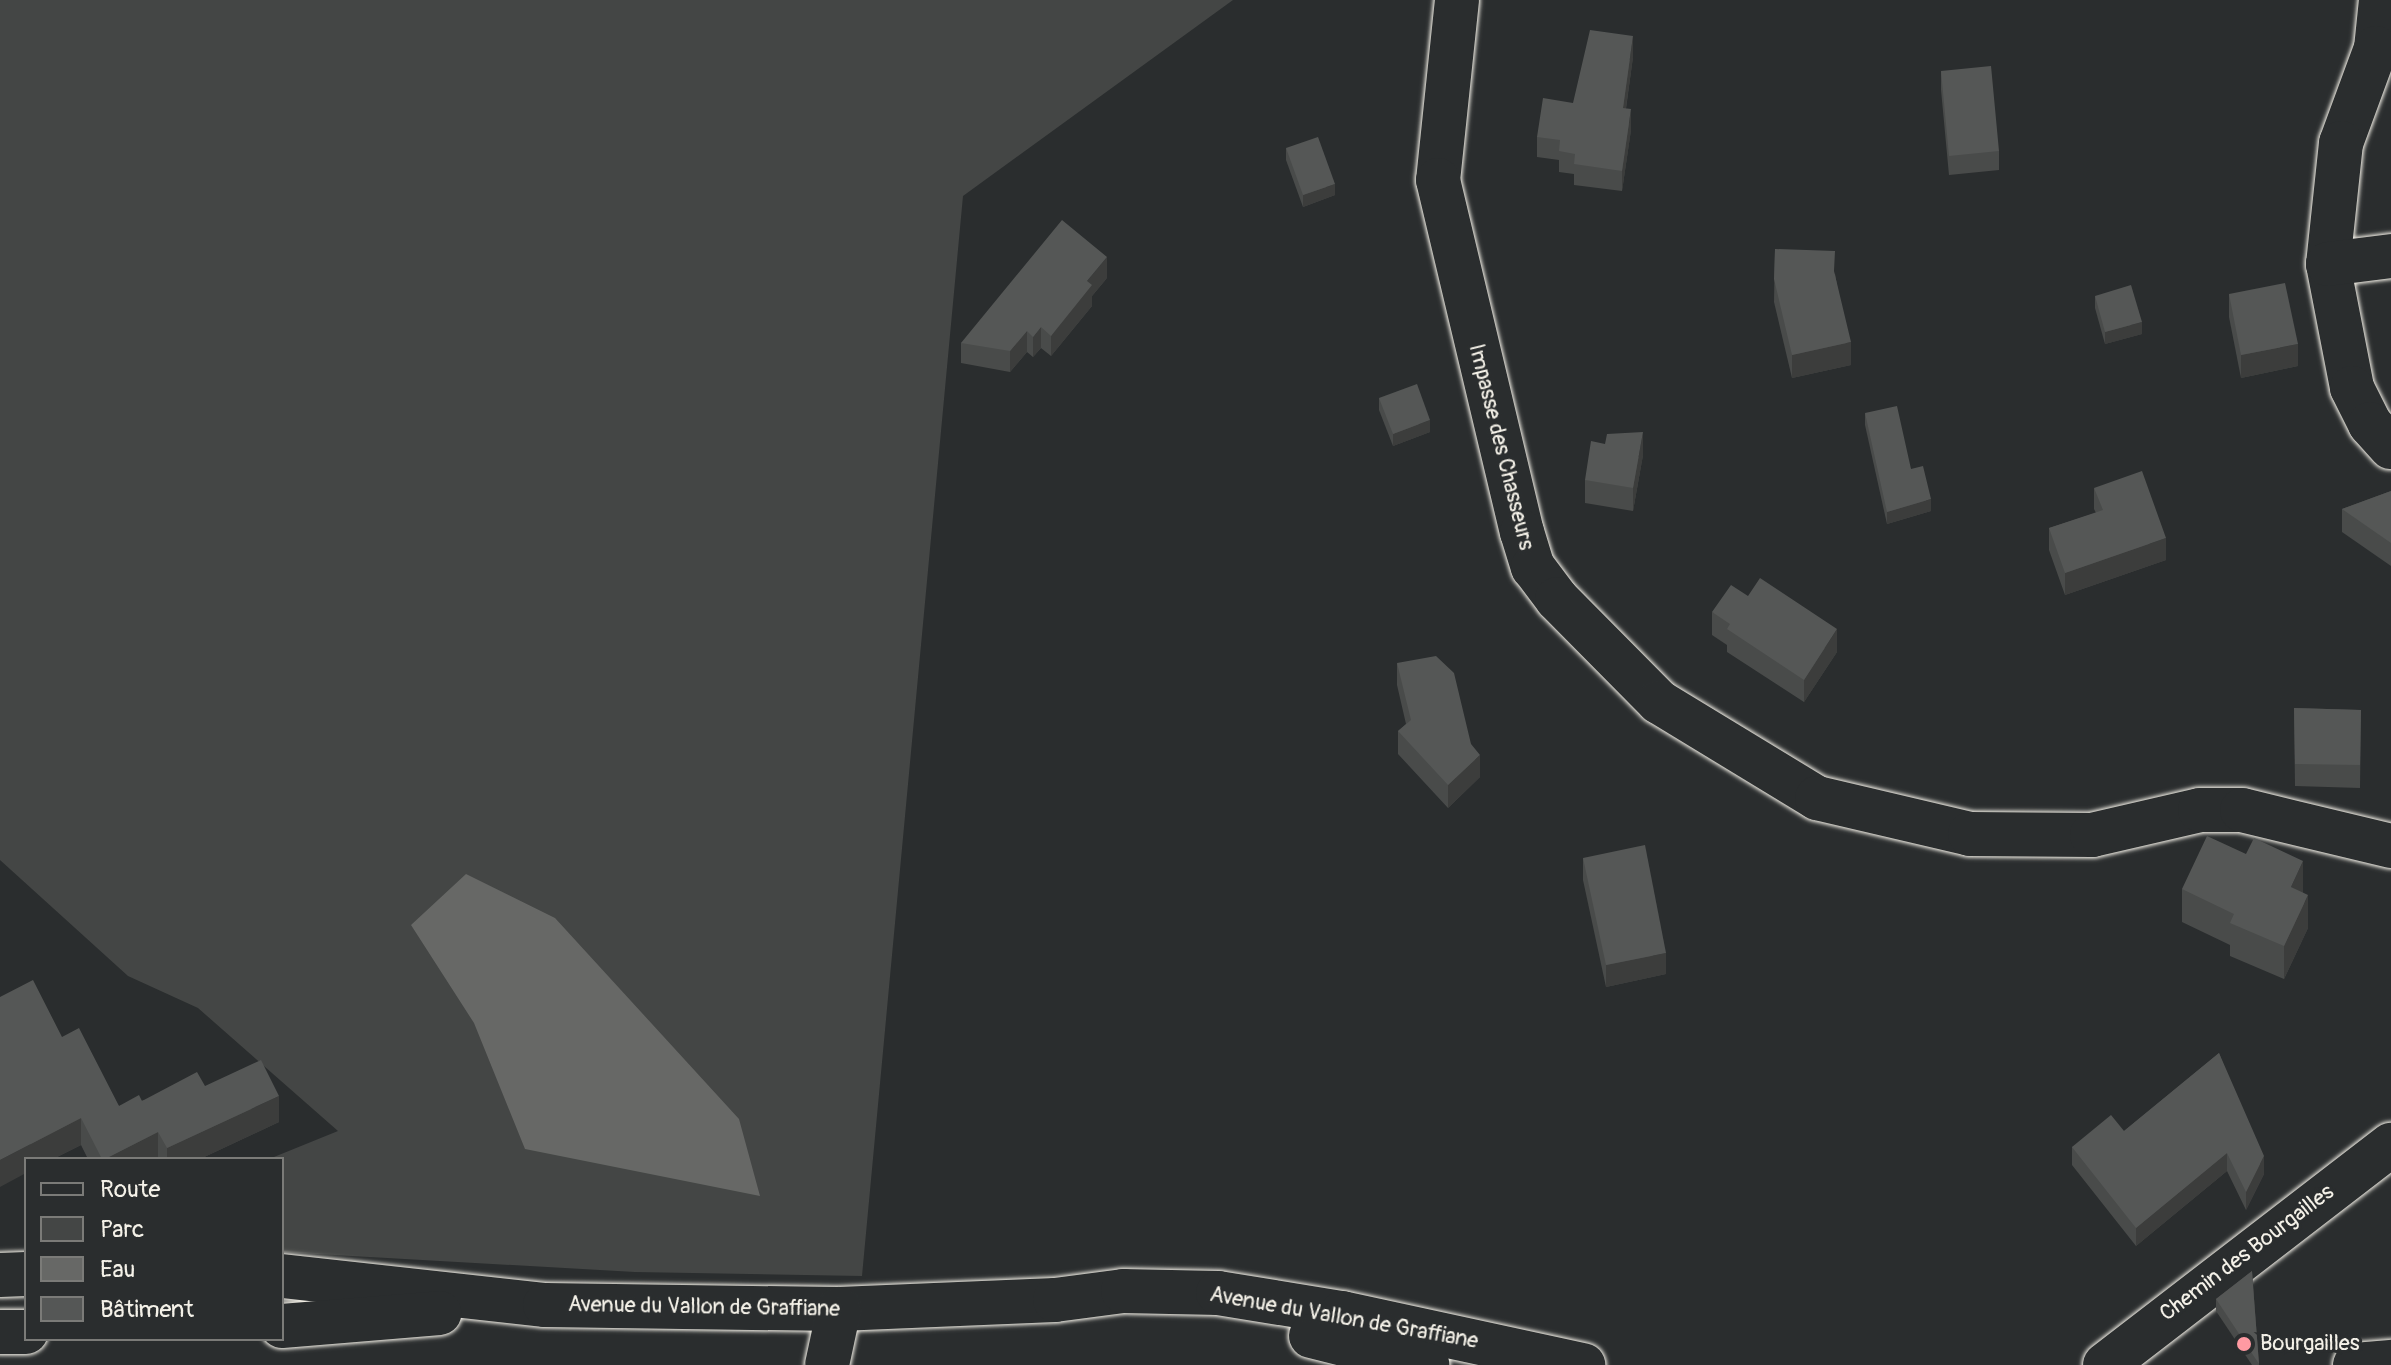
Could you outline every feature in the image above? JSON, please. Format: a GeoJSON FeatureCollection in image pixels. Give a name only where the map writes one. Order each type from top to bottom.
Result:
{"type":"FeatureCollection","features":[{"type":"Feature","properties":{"kind":"street","name":"Impasse des Chasseurs"},"geometry":{"type":"LineString","coordinates":[[1457,0],[1439,195],[1522,532],[1533,567],[1557,599],[1659,702],[1817,798],[1970,834],[2092,835],[2200,810],[2242,810],[2391,846]]}},
{"type":"Feature","properties":{"kind":"street"},"geometry":{"type":"LineString","coordinates":[[2381,0],[2376,48],[2341,143],[2328,264],[2352,388],[2370,424],[2391,447]]}},
{"type":"Feature","properties":{"kind":"street"},"geometry":{"type":"LineString","coordinates":[[2328,264],[2391,256]]}},
{"type":"Feature","properties":{"kind":"street","name":"Chemin des Bourgailles"},"geometry":{"type":"LineString","coordinates":[[2105,1365],[2391,1145]]}},
{"type":"Feature","properties":{"kind":"street"},"geometry":{"type":"LineString","coordinates":[[0,1275],[24,1274]]}},
{"type":"Feature","properties":{"kind":"street"},"geometry":{"type":"LineString","coordinates":[[284,1276],[545,1305]]}},
{"type":"Feature","properties":{"kind":"street","name":"Avenue du Vallon de Graffiane"},"geometry":{"type":"LineString","coordinates":[[545,1305],[839,1309],[1055,1300],[1123,1291],[1218,1293],[1342,1313],[1583,1365]]}},
{"type":"Feature","properties":{"kind":"street","name":"Avenue du Vallon de Graffiane"},"geometry":{"type":"LineString","coordinates":[[1055,1300],[1243,1322],[1427,1365]]}},
{"type":"Feature","properties":{"kind":"street"},"geometry":{"type":"LineString","coordinates":[[284,1326],[545,1305]]}},
{"type":"Feature","properties":{"kind":"street"},"geometry":{"type":"LineString","coordinates":[[827,1365],[839,1309]]}},
{"type":"Feature","properties":{"kind":"street"},"geometry":{"type":"LineString","coordinates":[[0,1332],[24,1332]]}},
{"type":"Feature","properties":{"kind":"green space"},"geometry":{"type":"Polygon","coordinates":[[[0,0],[1233,0],[963,196],[862,1276],[635,1272],[284,1252],[284,1157],[274,1157],[338,1131],[198,1008],[128,976],[0,860],[0,0]]]}},
{"type":"Feature","properties":{"kind":"water"},"geometry":{"type":"Polygon","coordinates":[[[466,874],[555,918],[739,1119],[760,1196],[525,1149],[474,1023],[411,925],[466,874]]]}},
{"type":"Feature","properties":{"kind":"building"},"geometry":{"type":"Polygon","coordinates":[[[1590,30],[1633,36],[1623,108],[1631,109],[1622,171],[1574,164],[1575,154],[1559,151],[1560,140],[1537,137],[1543,98],[1573,103],[1590,30]]]}},
{"type":"Feature","properties":{"kind":"building"},"geometry":{"type":"Polygon","coordinates":[[[1991,66],[1999,151],[1949,156],[1941,71],[1991,66]]]}},
{"type":"Feature","properties":{"kind":"building"},"geometry":{"type":"Polygon","coordinates":[[[1318,137],[1335,184],[1303,195],[1286,148],[1318,137]]]}},
{"type":"Feature","properties":{"kind":"building"},"geometry":{"type":"Polygon","coordinates":[[[1062,220],[1107,257],[1087,281],[1092,285],[1051,336],[1041,327],[1033,337],[1027,331],[1010,351],[961,343],[1062,220]]]}},
{"type":"Feature","properties":{"kind":"building"},"geometry":{"type":"Polygon","coordinates":[[[1775,249],[1835,251],[1834,271],[1851,342],[1792,355],[1774,279],[1775,249]]]}},
{"type":"Feature","properties":{"kind":"building"},"geometry":{"type":"Polygon","coordinates":[[[2285,283],[2298,344],[2241,355],[2229,294],[2285,283]]]}},
{"type":"Feature","properties":{"kind":"building"},"geometry":{"type":"Polygon","coordinates":[[[2131,285],[2142,322],[2105,332],[2095,296],[2131,285]]]}},
{"type":"Feature","properties":{"kind":"building"},"geometry":{"type":"Polygon","coordinates":[[[1417,384],[1430,420],[1393,434],[1379,398],[1417,384]]]}},
{"type":"Feature","properties":{"kind":"building"},"geometry":{"type":"Polygon","coordinates":[[[1897,406],[1911,469],[1923,466],[1931,499],[1887,512],[1865,413],[1897,406]]]}},
{"type":"Feature","properties":{"kind":"building"},"geometry":{"type":"Polygon","coordinates":[[[1643,432],[1633,488],[1585,480],[1591,441],[1605,444],[1607,434],[1643,432]]]}},
{"type":"Feature","properties":{"kind":"building"},"geometry":{"type":"Polygon","coordinates":[[[2142,471],[2166,538],[2065,573],[2049,528],[2103,510],[2094,488],[2142,471]]]}},
{"type":"Feature","properties":{"kind":"building"},"geometry":{"type":"Polygon","coordinates":[[[2391,491],[2391,543],[2342,509],[2391,491]]]}},
{"type":"Feature","properties":{"kind":"building"},"geometry":{"type":"Polygon","coordinates":[[[1760,578],[1837,629],[1804,680],[1727,629],[1730,624],[1712,612],[1731,585],[1748,596],[1760,578]]]}},
{"type":"Feature","properties":{"kind":"building"},"geometry":{"type":"Polygon","coordinates":[[[1436,656],[1454,673],[1471,744],[1480,755],[1448,785],[1398,731],[1411,720],[1397,663],[1436,656]]]}},
{"type":"Feature","properties":{"kind":"building"},"geometry":{"type":"Polygon","coordinates":[[[2294,708],[2361,710],[2360,765],[2295,764],[2294,708]]]}},
{"type":"Feature","properties":{"kind":"building"},"geometry":{"type":"Polygon","coordinates":[[[2207,836],[2246,854],[2254,838],[2303,861],[2291,887],[2308,895],[2284,946],[2230,923],[2234,914],[2182,889],[2207,836]]]}},
{"type":"Feature","properties":{"kind":"building"},"geometry":{"type":"Polygon","coordinates":[[[1645,845],[1666,953],[1606,965],[1583,858],[1645,845]]]}},
{"type":"Feature","properties":{"kind":"building"},"geometry":{"type":"Polygon","coordinates":[[[33,980],[62,1037],[79,1028],[119,1106],[139,1095],[142,1101],[197,1072],[205,1086],[261,1060],[279,1096],[167,1148],[158,1132],[109,1157],[101,1157],[81,1118],[0,1160],[0,997],[33,980]]]}},
{"type":"Feature","properties":{"kind":"building"},"geometry":{"type":"Polygon","coordinates":[[[2219,1053],[2264,1156],[2246,1192],[2227,1153],[2136,1228],[2072,1147],[2111,1115],[2124,1131],[2219,1053]]]}},
{"type":"Feature","properties":{"kind":"building"},"geometry":{"type":"Polygon","coordinates":[[[2252,1271],[2254,1299],[2259,1364],[2216,1299],[2252,1271]]]}},
{"type":"Feature","properties":{"kind":"place","name":"Bourgailles"},"geometry":{"type":"Point","coordinates":[2244,1344]}}]}
